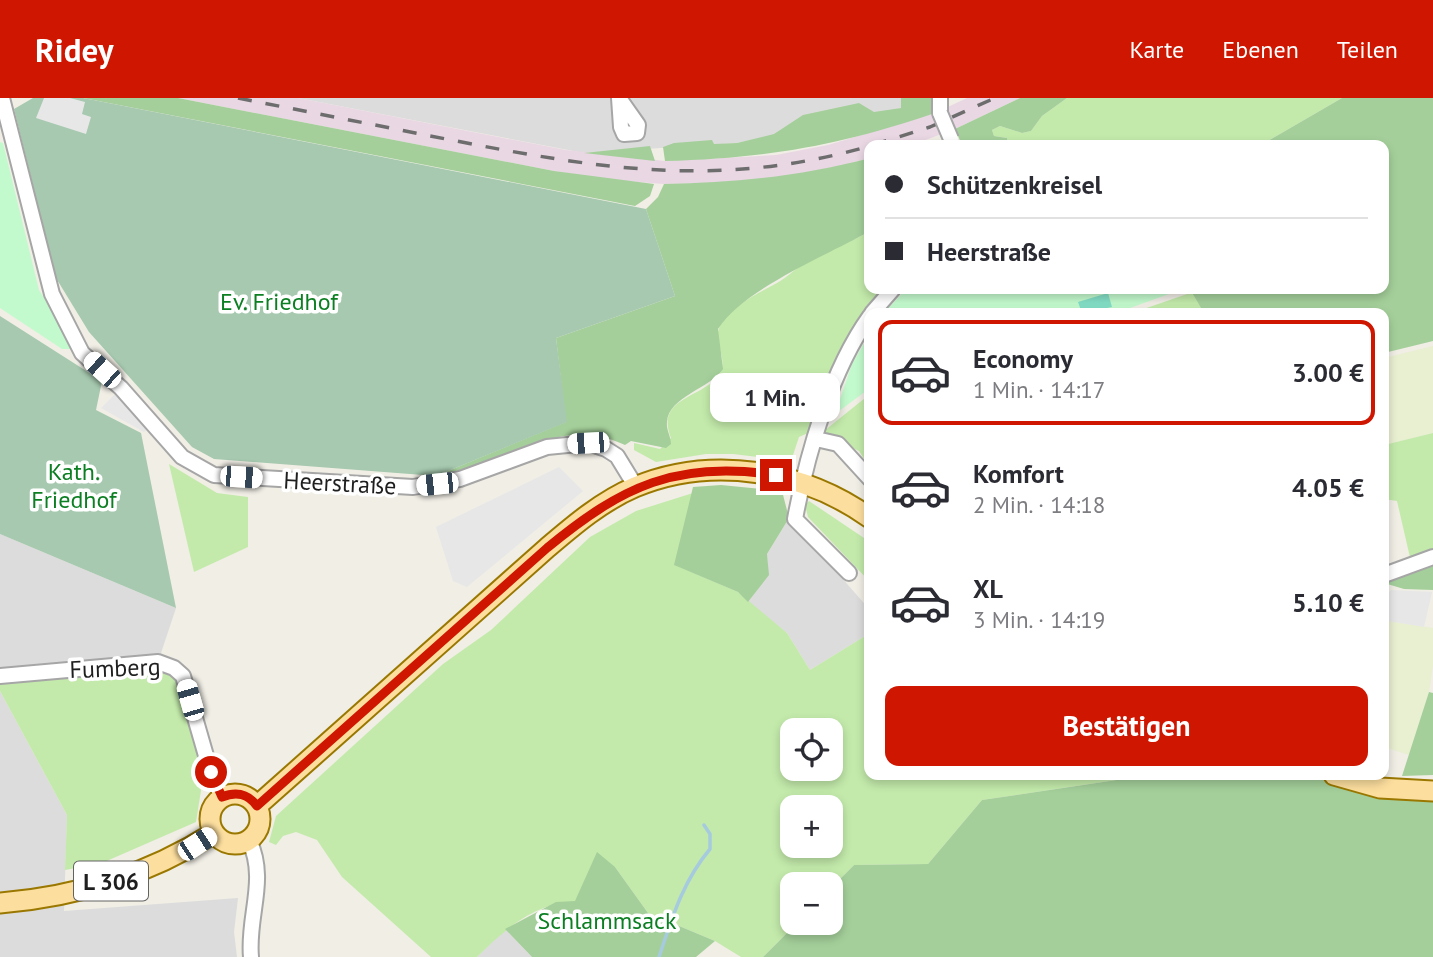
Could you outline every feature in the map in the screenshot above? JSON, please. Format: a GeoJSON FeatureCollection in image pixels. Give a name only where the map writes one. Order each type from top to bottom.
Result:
{"type":"FeatureCollection","features":[{"type":"Feature","properties":{"kind":"main road"},"geometry":{"type":"LineString","coordinates":[[257,806],[580,520],[635,487],[688,473],[748,471],[802,482],[840,499],[864,514]]}},
{"type":"Feature","properties":{"kind":"main road"},"geometry":{"type":"LineString","coordinates":[[1352,780],[1380,788],[1433,791]]}},
{"type":"Feature","properties":{"kind":"main road"},"geometry":{"type":"LineString","coordinates":[[237,793],[245,795],[257,806],[260,821],[249,840],[234,844],[214,833],[209,817],[215,802],[222,797],[237,793]]}},
{"type":"Feature","properties":{"kind":"main road","name":"L 306"},"geometry":{"type":"LineString","coordinates":[[0,903],[55,897],[103,884],[161,862],[214,833]]}},
{"type":"Feature","properties":{"kind":"street","name":"Heerstraße"},"geometry":{"type":"LineString","coordinates":[[2,98],[52,293],[82,353],[121,388],[182,457],[214,475],[413,486],[460,479],[547,447],[588,443],[617,456],[635,487]]}},
{"type":"Feature","properties":{"kind":"street"},"geometry":{"type":"LineString","coordinates":[[940,105],[951,140]]}},
{"type":"Feature","properties":{"kind":"street"},"geometry":{"type":"LineString","coordinates":[[877,308],[889,294]]}},
{"type":"Feature","properties":{"kind":"street"},"geometry":{"type":"LineString","coordinates":[[849,573],[795,519],[802,482],[841,367],[864,327]]}},
{"type":"Feature","properties":{"kind":"street"},"geometry":{"type":"LineString","coordinates":[[816,439],[838,444],[864,473]]}},
{"type":"Feature","properties":{"kind":"street"},"geometry":{"type":"LineString","coordinates":[[1389,573],[1433,557]]}},
{"type":"Feature","properties":{"kind":"street","name":"Fumberg"},"geometry":{"type":"LineString","coordinates":[[0,676],[158,662],[174,668],[183,677],[211,772],[222,797]]}},
{"type":"Feature","properties":{"kind":"street"},"geometry":{"type":"LineString","coordinates":[[249,840],[259,879],[249,930],[251,957]]}},
{"type":"Feature","properties":{"kind":"shaded area"},"geometry":{"type":"Polygon","coordinates":[[[44,98],[70,98],[85,102],[82,114],[91,117],[86,134],[36,118],[44,98]]]}},
{"type":"Feature","properties":{"kind":"shaded area"},"geometry":{"type":"Polygon","coordinates":[[[178,98],[298,98],[566,150],[665,161],[776,155],[828,145],[935,113],[967,98],[1020,98],[925,140],[864,140],[864,160],[787,176],[723,183],[664,184],[600,179],[178,98]]]}},
{"type":"Feature","properties":{"kind":"shaded area"},"geometry":{"type":"Polygon","coordinates":[[[298,98],[901,98],[901,108],[737,143],[584,153],[298,98]]]}},
{"type":"Feature","properties":{"kind":"shaded area"},"geometry":{"type":"Polygon","coordinates":[[[121,388],[153,424],[144,432],[101,408],[121,388]]]}},
{"type":"Feature","properties":{"kind":"shaded area"},"geometry":{"type":"Polygon","coordinates":[[[559,467],[583,491],[467,587],[453,581],[436,527],[559,467]]]}},
{"type":"Feature","properties":{"kind":"shaded area"},"geometry":{"type":"Polygon","coordinates":[[[789,518],[864,603],[864,637],[810,670],[787,633],[748,602],[768,575],[767,554],[789,518]]]}},
{"type":"Feature","properties":{"kind":"shaded area"},"geometry":{"type":"Polygon","coordinates":[[[0,534],[176,608],[157,665],[0,683],[0,534]]]}},
{"type":"Feature","properties":{"kind":"shaded area"},"geometry":{"type":"Polygon","coordinates":[[[1391,590],[1432,592],[1424,627],[1389,621],[1391,590]]]}},
{"type":"Feature","properties":{"kind":"shaded area"},"geometry":{"type":"Polygon","coordinates":[[[0,691],[67,815],[64,911],[238,898],[234,932],[237,957],[0,957],[0,691]]]}},
{"type":"Feature","properties":{"kind":"shaded area"},"geometry":{"type":"Polygon","coordinates":[[[505,929],[532,957],[477,957],[505,929]]]}},
{"type":"Feature","properties":{"kind":"green space","name":"Ev. Friedhof"},"geometry":{"type":"Polygon","coordinates":[[[33,98],[83,98],[646,209],[675,296],[556,338],[567,422],[436,476],[214,459],[192,447],[89,332],[56,278],[14,109],[33,98]]]}},
{"type":"Feature","properties":{"kind":"green space"},"geometry":{"type":"Polygon","coordinates":[[[83,98],[178,98],[554,171],[654,184],[650,196],[635,206],[83,98]]]}},
{"type":"Feature","properties":{"kind":"green space"},"geometry":{"type":"Polygon","coordinates":[[[901,98],[935,98],[935,113],[866,134],[802,148],[737,157],[665,161],[663,147],[674,143],[712,140],[714,144],[737,143],[774,134],[803,115],[859,103],[874,112],[901,108],[901,98]]]}},
{"type":"Feature","properties":{"kind":"green space"},"geometry":{"type":"Polygon","coordinates":[[[1020,98],[1067,98],[1042,116],[1031,131],[1022,133],[1000,126],[992,130],[994,136],[1007,140],[960,140],[955,129],[1020,98]]]}},
{"type":"Feature","properties":{"kind":"green space"},"geometry":{"type":"Polygon","coordinates":[[[1067,98],[1342,98],[1270,140],[1007,140],[994,136],[992,130],[1000,126],[1022,133],[1031,131],[1042,116],[1067,98]]]}},
{"type":"Feature","properties":{"kind":"green space"},"geometry":{"type":"Polygon","coordinates":[[[1342,98],[1433,98],[1433,341],[1389,352],[1389,308],[1201,308],[1193,294],[1389,294],[1389,140],[1270,140],[1342,98]]]}},
{"type":"Feature","properties":{"kind":"green space"},"geometry":{"type":"Polygon","coordinates":[[[0,142],[3,143],[39,290],[72,343],[71,349],[62,349],[0,308],[0,142]]]}},
{"type":"Feature","properties":{"kind":"green space"},"geometry":{"type":"Polygon","coordinates":[[[650,146],[655,161],[584,153],[650,146]]]}},
{"type":"Feature","properties":{"kind":"green space"},"geometry":{"type":"Polygon","coordinates":[[[864,159],[864,234],[766,287],[730,314],[718,329],[723,369],[674,406],[667,422],[671,444],[666,448],[631,441],[625,445],[598,436],[573,435],[550,439],[484,467],[436,476],[566,422],[556,338],[675,296],[646,209],[658,197],[664,184],[716,182],[819,170],[864,159]]]}},
{"type":"Feature","properties":{"kind":"green space"},"geometry":{"type":"Polygon","coordinates":[[[864,234],[864,294],[884,294],[877,308],[864,308],[864,332],[817,419],[812,420],[808,433],[799,437],[793,455],[784,460],[706,454],[656,462],[634,450],[634,443],[660,449],[671,438],[668,425],[673,408],[707,386],[721,372],[718,331],[732,311],[807,261],[864,234]]]}},
{"type":"Feature","properties":{"kind":"green space"},"geometry":{"type":"Polygon","coordinates":[[[901,294],[1169,294],[1130,308],[889,308],[901,294]]]}},
{"type":"Feature","properties":{"kind":"green space"},"geometry":{"type":"Polygon","coordinates":[[[1108,294],[1112,307],[1080,308],[1078,302],[1108,294]]]}},
{"type":"Feature","properties":{"kind":"green space"},"geometry":{"type":"Polygon","coordinates":[[[1194,294],[1201,308],[1147,308],[1194,294]]]}},
{"type":"Feature","properties":{"kind":"green space","name":"Kath. Friedhof"},"geometry":{"type":"Polygon","coordinates":[[[0,316],[102,381],[96,410],[141,433],[176,608],[0,534],[0,316]]]}},
{"type":"Feature","properties":{"kind":"green space"},"geometry":{"type":"Polygon","coordinates":[[[864,343],[864,392],[835,414],[852,364],[864,343]]]}},
{"type":"Feature","properties":{"kind":"green space"},"geometry":{"type":"Polygon","coordinates":[[[1433,346],[1433,433],[1389,444],[1389,357],[1433,346]]]}},
{"type":"Feature","properties":{"kind":"green space"},"geometry":{"type":"Polygon","coordinates":[[[864,399],[864,459],[859,451],[829,437],[824,431],[864,399]]]}},
{"type":"Feature","properties":{"kind":"green space"},"geometry":{"type":"Polygon","coordinates":[[[1433,433],[1433,561],[1412,566],[1397,501],[1389,500],[1389,444],[1433,433]]]}},
{"type":"Feature","properties":{"kind":"green space"},"geometry":{"type":"Polygon","coordinates":[[[169,464],[217,493],[248,497],[248,547],[194,572],[169,464]]]}},
{"type":"Feature","properties":{"kind":"green space"},"geometry":{"type":"Polygon","coordinates":[[[721,485],[782,491],[789,518],[767,554],[769,575],[748,602],[738,592],[674,565],[693,487],[721,485]]]}},
{"type":"Feature","properties":{"kind":"green space"},"geometry":{"type":"Polygon","coordinates":[[[693,493],[675,565],[738,592],[787,633],[810,670],[864,637],[864,780],[1116,780],[982,800],[928,864],[854,865],[843,876],[843,872],[780,872],[780,935],[785,935],[763,957],[741,957],[715,941],[648,913],[615,867],[575,902],[561,903],[534,912],[498,937],[477,957],[431,957],[342,877],[317,840],[296,832],[283,836],[276,845],[269,842],[276,816],[443,664],[491,630],[590,537],[636,511],[693,493]]]}},
{"type":"Feature","properties":{"kind":"green space"},"geometry":{"type":"Polygon","coordinates":[[[809,501],[864,538],[864,576],[808,517],[805,505],[809,501]]]}},
{"type":"Feature","properties":{"kind":"green space"},"geometry":{"type":"Polygon","coordinates":[[[1433,561],[1433,590],[1404,589],[1389,584],[1389,578],[1433,561]]]}},
{"type":"Feature","properties":{"kind":"green space"},"geometry":{"type":"Polygon","coordinates":[[[1389,621],[1433,628],[1433,665],[1429,692],[1409,755],[1389,749],[1389,621]]]}},
{"type":"Feature","properties":{"kind":"green space"},"geometry":{"type":"Polygon","coordinates":[[[157,665],[174,675],[186,704],[203,778],[196,822],[102,863],[65,870],[67,815],[0,691],[0,683],[157,665]]]}},
{"type":"Feature","properties":{"kind":"green space"},"geometry":{"type":"Polygon","coordinates":[[[1429,692],[1433,693],[1433,775],[1402,776],[1429,692]]]}},
{"type":"Feature","properties":{"kind":"green space"},"geometry":{"type":"Polygon","coordinates":[[[1116,780],[1330,780],[1353,789],[1433,797],[1433,957],[763,957],[785,935],[843,935],[843,876],[854,865],[928,864],[982,800],[1116,780]]]}},
{"type":"Feature","properties":{"kind":"green space","name":"Schlammsack"},"geometry":{"type":"Polygon","coordinates":[[[597,852],[615,867],[648,913],[715,941],[696,957],[532,957],[505,929],[556,902],[575,901],[597,852]]]}},
{"type":"Feature","properties":{"kind":"waterway"},"geometry":{"type":"LineString","coordinates":[[659,957],[685,887],[710,849],[710,834],[704,825]]}},
{"type":"Feature","properties":{"kind":"railway"},"geometry":{"type":"LineString","coordinates":[[238,98],[506,150],[610,166],[660,170],[711,171],[762,167],[815,159],[864,147]]}},
{"type":"Feature","properties":{"kind":"railway"},"geometry":{"type":"LineString","coordinates":[[889,140],[930,127],[995,98]]}},
{"type":"Feature","properties":{"kind":"route"},"geometry":{"type":"LineString","coordinates":[[211,772],[222,797],[237,793],[245,795],[257,806],[580,520],[635,487],[703,471],[748,471],[776,475]]}}]}
